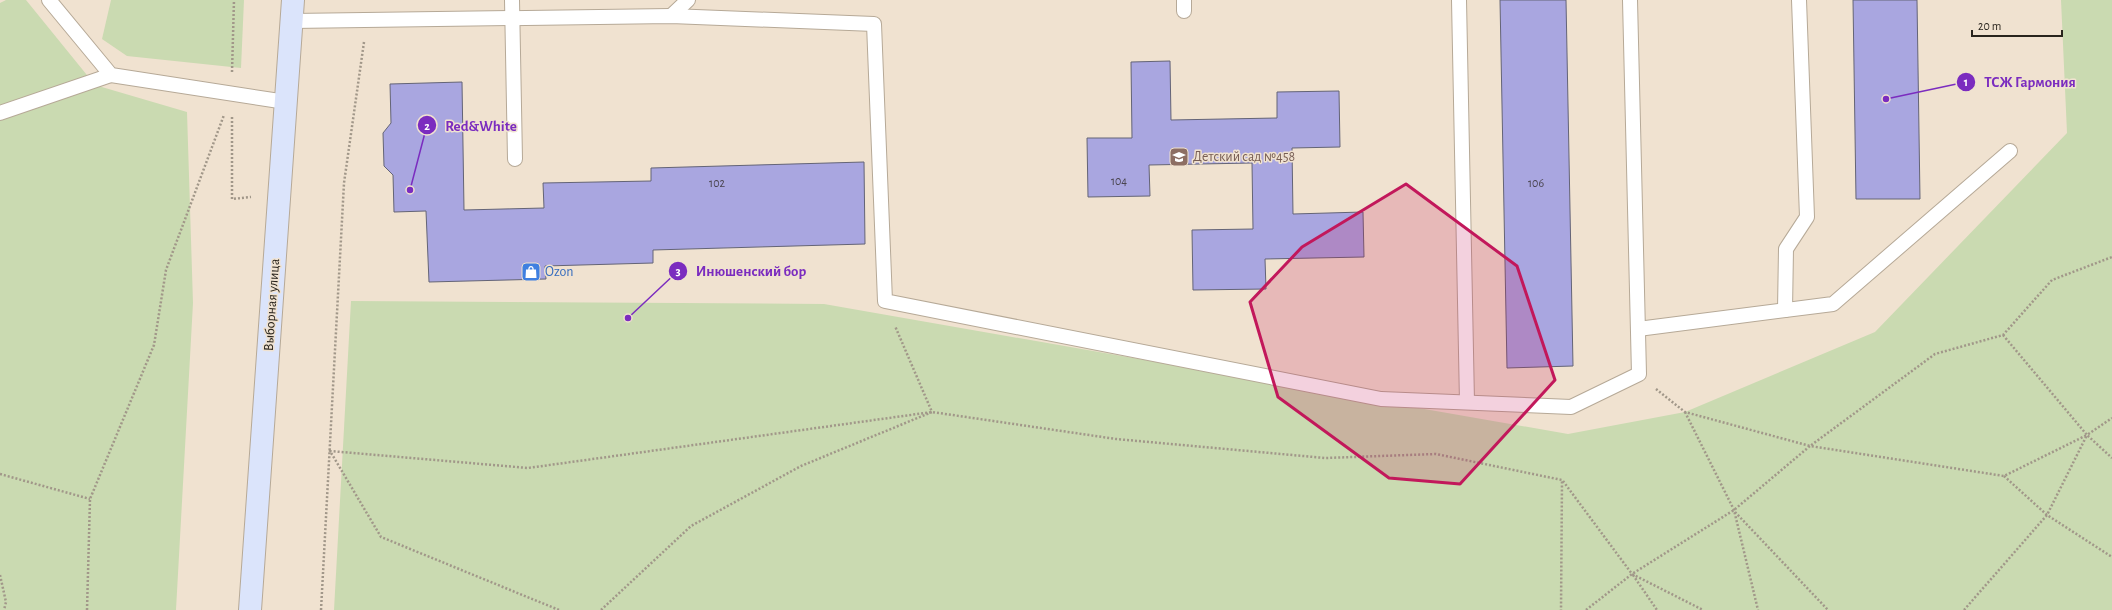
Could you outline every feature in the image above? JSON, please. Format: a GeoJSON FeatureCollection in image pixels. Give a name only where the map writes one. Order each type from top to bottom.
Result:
{"type":"FeatureCollection","features":[{"type":"Feature","properties":{"kind":"main road","name":"Выборная улица"},"geometry":{"type":"LineString","coordinates":[[250,610],[293,0]]}},
{"type":"Feature","properties":{"kind":"lane"},"geometry":{"type":"LineString","coordinates":[[49,0],[111,75]]}},
{"type":"Feature","properties":{"kind":"lane"},"geometry":{"type":"LineString","coordinates":[[512,0],[511,18],[515,159]]}},
{"type":"Feature","properties":{"kind":"lane"},"geometry":{"type":"LineString","coordinates":[[671,16],[688,0]]}},
{"type":"Feature","properties":{"kind":"lane"},"geometry":{"type":"LineString","coordinates":[[1459,0],[1467,402]]}},
{"type":"Feature","properties":{"kind":"lane"},"geometry":{"type":"LineString","coordinates":[[292,21],[671,16],[874,24],[884,302],[1381,399],[1571,407],[1639,374],[1630,0]]}},
{"type":"Feature","properties":{"kind":"lane"},"geometry":{"type":"LineString","coordinates":[[1785,310],[1786,249],[1807,217],[1799,0]]}},
{"type":"Feature","properties":{"kind":"lane"},"geometry":{"type":"LineString","coordinates":[[0,113],[111,75],[286,102]]}},
{"type":"Feature","properties":{"kind":"lane"},"geometry":{"type":"LineString","coordinates":[[1638,329],[1833,304],[2010,151]]}},
{"type":"Feature","properties":{"kind":"path"},"geometry":{"type":"LineString","coordinates":[[234,0],[232,199],[250,197]]}},
{"type":"Feature","properties":{"kind":"path"},"geometry":{"type":"LineString","coordinates":[[322,610],[344,184],[367,20]]}},
{"type":"Feature","properties":{"kind":"path"},"geometry":{"type":"LineString","coordinates":[[87,610],[90,500],[154,345],[166,270],[232,94]]}},
{"type":"Feature","properties":{"kind":"path"},"geometry":{"type":"LineString","coordinates":[[1586,610],[1632,574],[1734,510],[1810,446],[1935,354],[2002,335],[2052,280],[2112,257]]}},
{"type":"Feature","properties":{"kind":"path"},"geometry":{"type":"LineString","coordinates":[[884,302],[932,412]]}},
{"type":"Feature","properties":{"kind":"path"},"geometry":{"type":"LineString","coordinates":[[2002,335],[2087,435],[2112,458]]}},
{"type":"Feature","properties":{"kind":"path"},"geometry":{"type":"LineString","coordinates":[[1639,374],[1684,412],[1734,510],[1758,610]]}},
{"type":"Feature","properties":{"kind":"path"},"geometry":{"type":"LineString","coordinates":[[601,610],[691,526],[801,466],[932,412]]}},
{"type":"Feature","properties":{"kind":"path"},"geometry":{"type":"LineString","coordinates":[[330,452],[528,468],[932,412],[1116,439],[1325,458],[1436,454],[1562,480],[1657,610]]}},
{"type":"Feature","properties":{"kind":"path"},"geometry":{"type":"LineString","coordinates":[[1684,412],[1810,446],[2004,476],[2047,515],[2112,557]]}},
{"type":"Feature","properties":{"kind":"path"},"geometry":{"type":"LineString","coordinates":[[2004,476],[2087,435],[2112,418]]}},
{"type":"Feature","properties":{"kind":"path"},"geometry":{"type":"LineString","coordinates":[[1964,610],[2047,515],[2087,435]]}},
{"type":"Feature","properties":{"kind":"path"},"geometry":{"type":"LineString","coordinates":[[330,452],[381,537],[559,610]]}},
{"type":"Feature","properties":{"kind":"path"},"geometry":{"type":"LineString","coordinates":[[0,474],[90,500]]}},
{"type":"Feature","properties":{"kind":"path"},"geometry":{"type":"LineString","coordinates":[[1561,610],[1562,480]]}},
{"type":"Feature","properties":{"kind":"path"},"geometry":{"type":"LineString","coordinates":[[1734,510],[1828,610]]}},
{"type":"Feature","properties":{"kind":"path"},"geometry":{"type":"LineString","coordinates":[[1632,574],[1703,610]]}},
{"type":"Feature","properties":{"kind":"path"},"geometry":{"type":"LineString","coordinates":[[0,575],[6,602],[4,610]]}},
{"type":"Feature","properties":{"kind":"highlighted area"},"geometry":{"type":"Polygon","coordinates":[[[1406,184],[1517,266],[1555,380],[1460,484],[1389,478],[1278,397],[1250,302],[1302,247],[1406,184]]]}},
{"type":"Feature","properties":{"kind":"green space"},"geometry":{"type":"Polygon","coordinates":[[[6,0],[26,0],[95,85],[187,112],[193,303],[176,610],[0,610],[0,3],[6,0]]]}},
{"type":"Feature","properties":{"kind":"green space"},"geometry":{"type":"Polygon","coordinates":[[[111,0],[244,0],[241,68],[127,56],[102,39],[111,0]]]}},
{"type":"Feature","properties":{"kind":"green space"},"geometry":{"type":"Polygon","coordinates":[[[2061,0],[2112,0],[2112,610],[334,610],[351,301],[824,304],[1568,434],[1685,412],[1875,332],[2067,133],[2061,0]]]}},
{"type":"Feature","properties":{"kind":"building"},"geometry":{"type":"Polygon","coordinates":[[[1500,0],[1566,0],[1573,366],[1507,368],[1500,0]]]}},
{"type":"Feature","properties":{"kind":"building"},"geometry":{"type":"Polygon","coordinates":[[[1853,0],[1917,0],[1920,199],[1856,199],[1853,0]]]}},
{"type":"Feature","properties":{"kind":"building"},"geometry":{"type":"Polygon","coordinates":[[[1170,61],[1171,120],[1277,118],[1277,92],[1339,91],[1340,147],[1292,148],[1293,214],[1363,212],[1364,257],[1265,259],[1266,289],[1193,290],[1192,230],[1253,229],[1252,163],[1149,165],[1150,196],[1088,197],[1087,138],[1132,138],[1131,62],[1170,61]]]}},
{"type":"Feature","properties":{"kind":"building"},"geometry":{"type":"Polygon","coordinates":[[[462,82],[464,210],[544,208],[543,183],[651,181],[651,168],[864,162],[865,244],[653,250],[653,263],[545,266],[546,279],[429,282],[426,211],[394,212],[393,175],[384,166],[383,133],[391,123],[390,84],[462,82]]]}},
{"type":"Feature","properties":{"kind":"place","name":"ТСЖ Гармония"},"geometry":{"type":"Point","coordinates":[1886,99]}},
{"type":"Feature","properties":{"kind":"place","name":"Детский сад №458"},"geometry":{"type":"Point","coordinates":[1179,157]}},
{"type":"Feature","properties":{"kind":"place","name":"Red&White"},"geometry":{"type":"Point","coordinates":[410,190]}},
{"type":"Feature","properties":{"kind":"place","name":"Ozon"},"geometry":{"type":"Point","coordinates":[531,272]}},
{"type":"Feature","properties":{"kind":"place","name":"Инюшенский бор"},"geometry":{"type":"Point","coordinates":[628,318]}}]}
